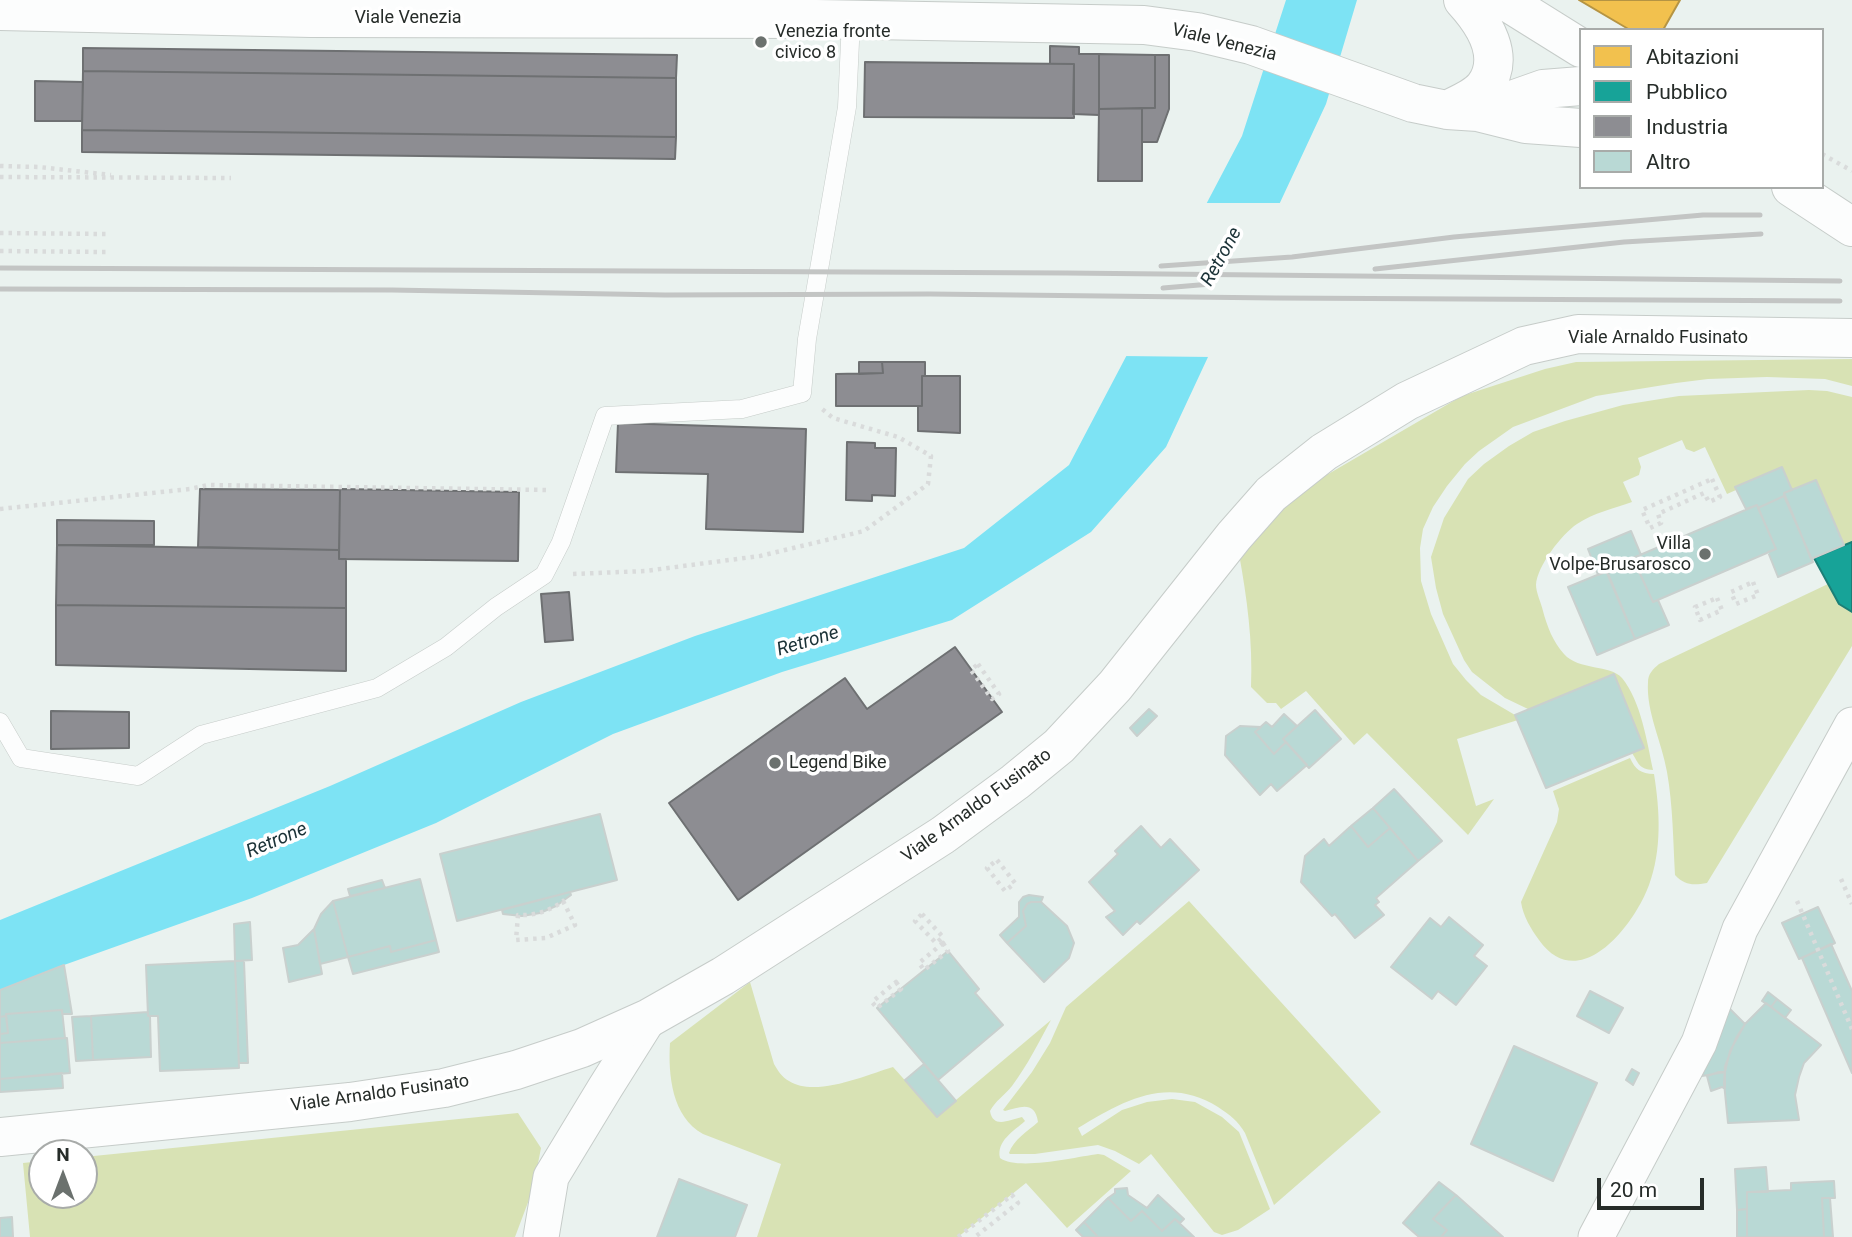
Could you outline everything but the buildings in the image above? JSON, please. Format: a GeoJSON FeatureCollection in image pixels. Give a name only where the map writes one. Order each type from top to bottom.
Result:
{"type":"FeatureCollection","features":[{"type":"Feature","properties":{"kind":"street","name":"Viale Venezia"},"geometry":{"type":"LineString","coordinates":[[833,19],[920,0]]}},
{"type":"Feature","properties":{"kind":"street"},"geometry":{"type":"LineString","coordinates":[[1160,0],[1197,32]]}},
{"type":"Feature","properties":{"kind":"street"},"geometry":{"type":"LineString","coordinates":[[1462,111],[1484,87],[1494,66],[1493,46],[1489,36],[1463,0]]}},
{"type":"Feature","properties":{"kind":"street"},"geometry":{"type":"LineString","coordinates":[[1513,2],[1579,47]]}},
{"type":"Feature","properties":{"kind":"street","name":"Viale Venezia"},"geometry":{"type":"LineString","coordinates":[[0,11],[311,18],[833,19],[1144,25],[1197,32],[1251,45],[1413,103],[1526,124],[1579,128]]}},
{"type":"Feature","properties":{"kind":"street"},"geometry":{"type":"LineString","coordinates":[[1462,111],[1543,89],[1579,86]]}},
{"type":"Feature","properties":{"kind":"street"},"geometry":{"type":"LineString","coordinates":[[1795,189],[1850,220]]}},
{"type":"Feature","properties":{"kind":"street"},"geometry":{"type":"LineString","coordinates":[[1822,189],[1850,220]]}},
{"type":"Feature","properties":{"kind":"street","name":"Viale Arnaldo Fusinato"},"geometry":{"type":"LineString","coordinates":[[0,1137],[350,1102],[444,1088],[516,1070],[582,1048],[649,1018],[723,976],[943,835],[1015,782],[1059,746],[1115,686],[1234,536],[1271,494],[1324,452],[1407,401],[1524,346],[1578,334],[1852,338]]}},
{"type":"Feature","properties":{"kind":"street"},"geometry":{"type":"LineString","coordinates":[[1596,1237],[1699,1043],[1740,929],[1852,725]]}},
{"type":"Feature","properties":{"kind":"street"},"geometry":{"type":"LineString","coordinates":[[541,1237],[551,1177],[649,1018]]}},
{"type":"Feature","properties":{"kind":"lane"},"geometry":{"type":"LineString","coordinates":[[0,722],[21,758],[138,776],[201,735],[377,688],[446,647],[496,607],[544,575],[561,542],[605,416],[742,409],[802,393],[807,339],[847,107],[833,19]]}},
{"type":"Feature","properties":{"kind":"path"},"geometry":{"type":"LineString","coordinates":[[1824,155],[1852,171]]}},
{"type":"Feature","properties":{"kind":"path"},"geometry":{"type":"LineString","coordinates":[[0,166],[38,167],[134,178]]}},
{"type":"Feature","properties":{"kind":"path"},"geometry":{"type":"LineString","coordinates":[[0,177],[231,178]]}},
{"type":"Feature","properties":{"kind":"path"},"geometry":{"type":"LineString","coordinates":[[0,233],[106,234]]}},
{"type":"Feature","properties":{"kind":"path"},"geometry":{"type":"LineString","coordinates":[[0,251],[106,252]]}},
{"type":"Feature","properties":{"kind":"path"},"geometry":{"type":"LineString","coordinates":[[544,575],[645,571],[760,556],[864,531],[928,484],[931,456],[898,437],[833,418],[802,393]]}},
{"type":"Feature","properties":{"kind":"path"},"geometry":{"type":"LineString","coordinates":[[1712,479],[1720,497],[1709,502],[1704,493],[1658,514],[1661,523],[1650,528],[1642,510],[1712,479]]}},
{"type":"Feature","properties":{"kind":"path"},"geometry":{"type":"LineString","coordinates":[[0,509],[208,485],[541,489],[578,493]]}},
{"type":"Feature","properties":{"kind":"path"},"geometry":{"type":"LineString","coordinates":[[1753,582],[1758,595],[1736,604],[1731,592],[1753,582]]}},
{"type":"Feature","properties":{"kind":"path"},"geometry":{"type":"LineString","coordinates":[[1717,598],[1722,610],[1700,620],[1695,607],[1717,598]]}},
{"type":"Feature","properties":{"kind":"path"},"geometry":{"type":"LineString","coordinates":[[978,664],[999,694],[992,699],[971,670],[978,664]]}},
{"type":"Feature","properties":{"kind":"path"},"geometry":{"type":"LineString","coordinates":[[998,860],[1015,883],[1004,891],[987,869],[998,860]]}},
{"type":"Feature","properties":{"kind":"path"},"geometry":{"type":"LineString","coordinates":[[1841,878],[1852,904]]}},
{"type":"Feature","properties":{"kind":"path"},"geometry":{"type":"LineString","coordinates":[[1796,899],[1852,1029]]}},
{"type":"Feature","properties":{"kind":"path"},"geometry":{"type":"LineString","coordinates":[[563,901],[575,925],[546,937],[516,940],[518,915],[540,913],[563,901]]}},
{"type":"Feature","properties":{"kind":"path"},"geometry":{"type":"LineString","coordinates":[[922,914],[943,937],[936,943],[915,921],[922,914]]}},
{"type":"Feature","properties":{"kind":"path"},"geometry":{"type":"LineString","coordinates":[[943,943],[948,951],[924,970],[919,963],[943,943]]}},
{"type":"Feature","properties":{"kind":"path"},"geometry":{"type":"LineString","coordinates":[[896,982],[901,989],[877,1008],[872,1002],[896,982]]}},
{"type":"Feature","properties":{"kind":"path"},"geometry":{"type":"LineString","coordinates":[[958,1237],[1012,1195],[1018,1203],[975,1237]]}},
{"type":"Feature","properties":{"kind":"green space"},"geometry":{"type":"Polygon","coordinates":[[[1852,359],[1852,386],[1825,379],[1708,379],[1596,396],[1513,427],[1479,451],[1447,486],[1423,529],[1420,548],[1421,581],[1431,614],[1453,664],[1466,680],[1481,695],[1515,715],[1518,720],[1457,739],[1476,806],[1494,799],[1468,835],[1367,733],[1354,745],[1306,691],[1281,709],[1276,703],[1267,703],[1251,687],[1249,620],[1239,554],[1282,501],[1462,396],[1545,369],[1576,362],[1852,359]]]}},
{"type":"Feature","properties":{"kind":"green space"},"geometry":{"type":"Polygon","coordinates":[[[1809,390],[1852,397],[1852,542],[1844,545],[1816,480],[1792,490],[1735,487],[1736,490],[1727,494],[1705,447],[1694,452],[1686,449],[1682,440],[1638,458],[1641,467],[1639,475],[1623,482],[1632,502],[1577,524],[1545,560],[1537,577],[1536,588],[1546,622],[1564,654],[1578,663],[1617,674],[1629,687],[1639,710],[1653,770],[1642,767],[1632,753],[1644,748],[1528,709],[1505,698],[1472,672],[1443,614],[1431,557],[1444,518],[1468,479],[1484,464],[1533,432],[1623,405],[1679,396],[1809,390]]]}},
{"type":"Feature","properties":{"kind":"green space"},"geometry":{"type":"Polygon","coordinates":[[[1828,584],[1839,604],[1852,612],[1852,646],[1707,883],[1686,883],[1675,875],[1669,785],[1649,704],[1650,674],[1659,664],[1828,584]]]}},
{"type":"Feature","properties":{"kind":"green space"},"geometry":{"type":"Polygon","coordinates":[[[1630,758],[1639,770],[1654,774],[1659,830],[1653,872],[1642,901],[1618,935],[1603,949],[1587,958],[1571,961],[1555,955],[1539,940],[1525,917],[1521,902],[1557,822],[1559,809],[1553,791],[1630,758]]]}},
{"type":"Feature","properties":{"kind":"green space"},"geometry":{"type":"Polygon","coordinates":[[[1189,901],[1381,1112],[1274,1205],[1245,1133],[1226,1113],[1199,1098],[1181,1093],[1146,1095],[1112,1109],[1078,1128],[1082,1136],[1122,1110],[1147,1102],[1172,1099],[1195,1102],[1222,1117],[1239,1132],[1270,1209],[1238,1230],[1222,1235],[1214,1232],[1151,1154],[1139,1164],[1098,1145],[1035,1154],[1010,1154],[1017,1140],[1038,1122],[1034,1110],[1030,1108],[1003,1110],[1050,1043],[1066,1007],[1189,901]]]}},
{"type":"Feature","properties":{"kind":"green space"},"geometry":{"type":"Polygon","coordinates":[[[750,982],[774,1064],[780,1074],[800,1086],[812,1087],[841,1083],[893,1067],[937,1116],[1051,1020],[1017,1078],[990,1111],[998,1122],[1022,1117],[1025,1121],[1003,1141],[1000,1158],[1008,1162],[1033,1163],[1098,1154],[1131,1171],[1067,1228],[1026,1183],[958,1237],[757,1237],[781,1164],[703,1134],[693,1127],[684,1117],[674,1094],[670,1055],[670,1043],[750,982]]]}},
{"type":"Feature","properties":{"kind":"green space"},"geometry":{"type":"Polygon","coordinates":[[[518,1113],[541,1148],[533,1189],[515,1237],[30,1237],[23,1163],[28,1162],[28,1209],[98,1209],[98,1156],[518,1113]]]}},
{"type":"Feature","properties":{"kind":"water","name":"Retrone"},"geometry":{"type":"Polygon","coordinates":[[[1286,0],[1357,0],[1326,104],[1166,447],[1091,532],[952,620],[782,672],[613,734],[436,823],[252,898],[64,965],[0,992],[0,920],[330,786],[521,702],[695,636],[964,548],[1069,465],[1242,136],[1286,0]]]}},
{"type":"Feature","properties":{"kind":"pier"},"geometry":{"type":"Polygon","coordinates":[[[1203,203],[1284,203],[1212,357],[1122,356],[1203,203]]]}},
{"type":"Feature","properties":{"kind":"railway"},"geometry":{"type":"LineString","coordinates":[[1161,266],[1292,257],[1454,237],[1703,215],[1760,215]]}},
{"type":"Feature","properties":{"kind":"railway"},"geometry":{"type":"LineString","coordinates":[[1375,269],[1624,242],[1761,234]]}},
{"type":"Feature","properties":{"kind":"railway"},"geometry":{"type":"LineString","coordinates":[[0,268],[1066,273],[1840,281]]}},
{"type":"Feature","properties":{"kind":"railway"},"geometry":{"type":"LineString","coordinates":[[1163,288],[1211,284]]}},
{"type":"Feature","properties":{"kind":"railway"},"geometry":{"type":"LineString","coordinates":[[0,289],[1840,301]]}},
{"type":"Feature","properties":{"kind":"place","name":"Venezia fronte civico 8"},"geometry":{"type":"Point","coordinates":[761,42]}},
{"type":"Feature","properties":{"kind":"place","name":"Villa Volpe-Brusarosco"},"geometry":{"type":"Point","coordinates":[1705,554]}},
{"type":"Feature","properties":{"kind":"place","name":"Legend Bike"},"geometry":{"type":"Point","coordinates":[775,763]}}]}
